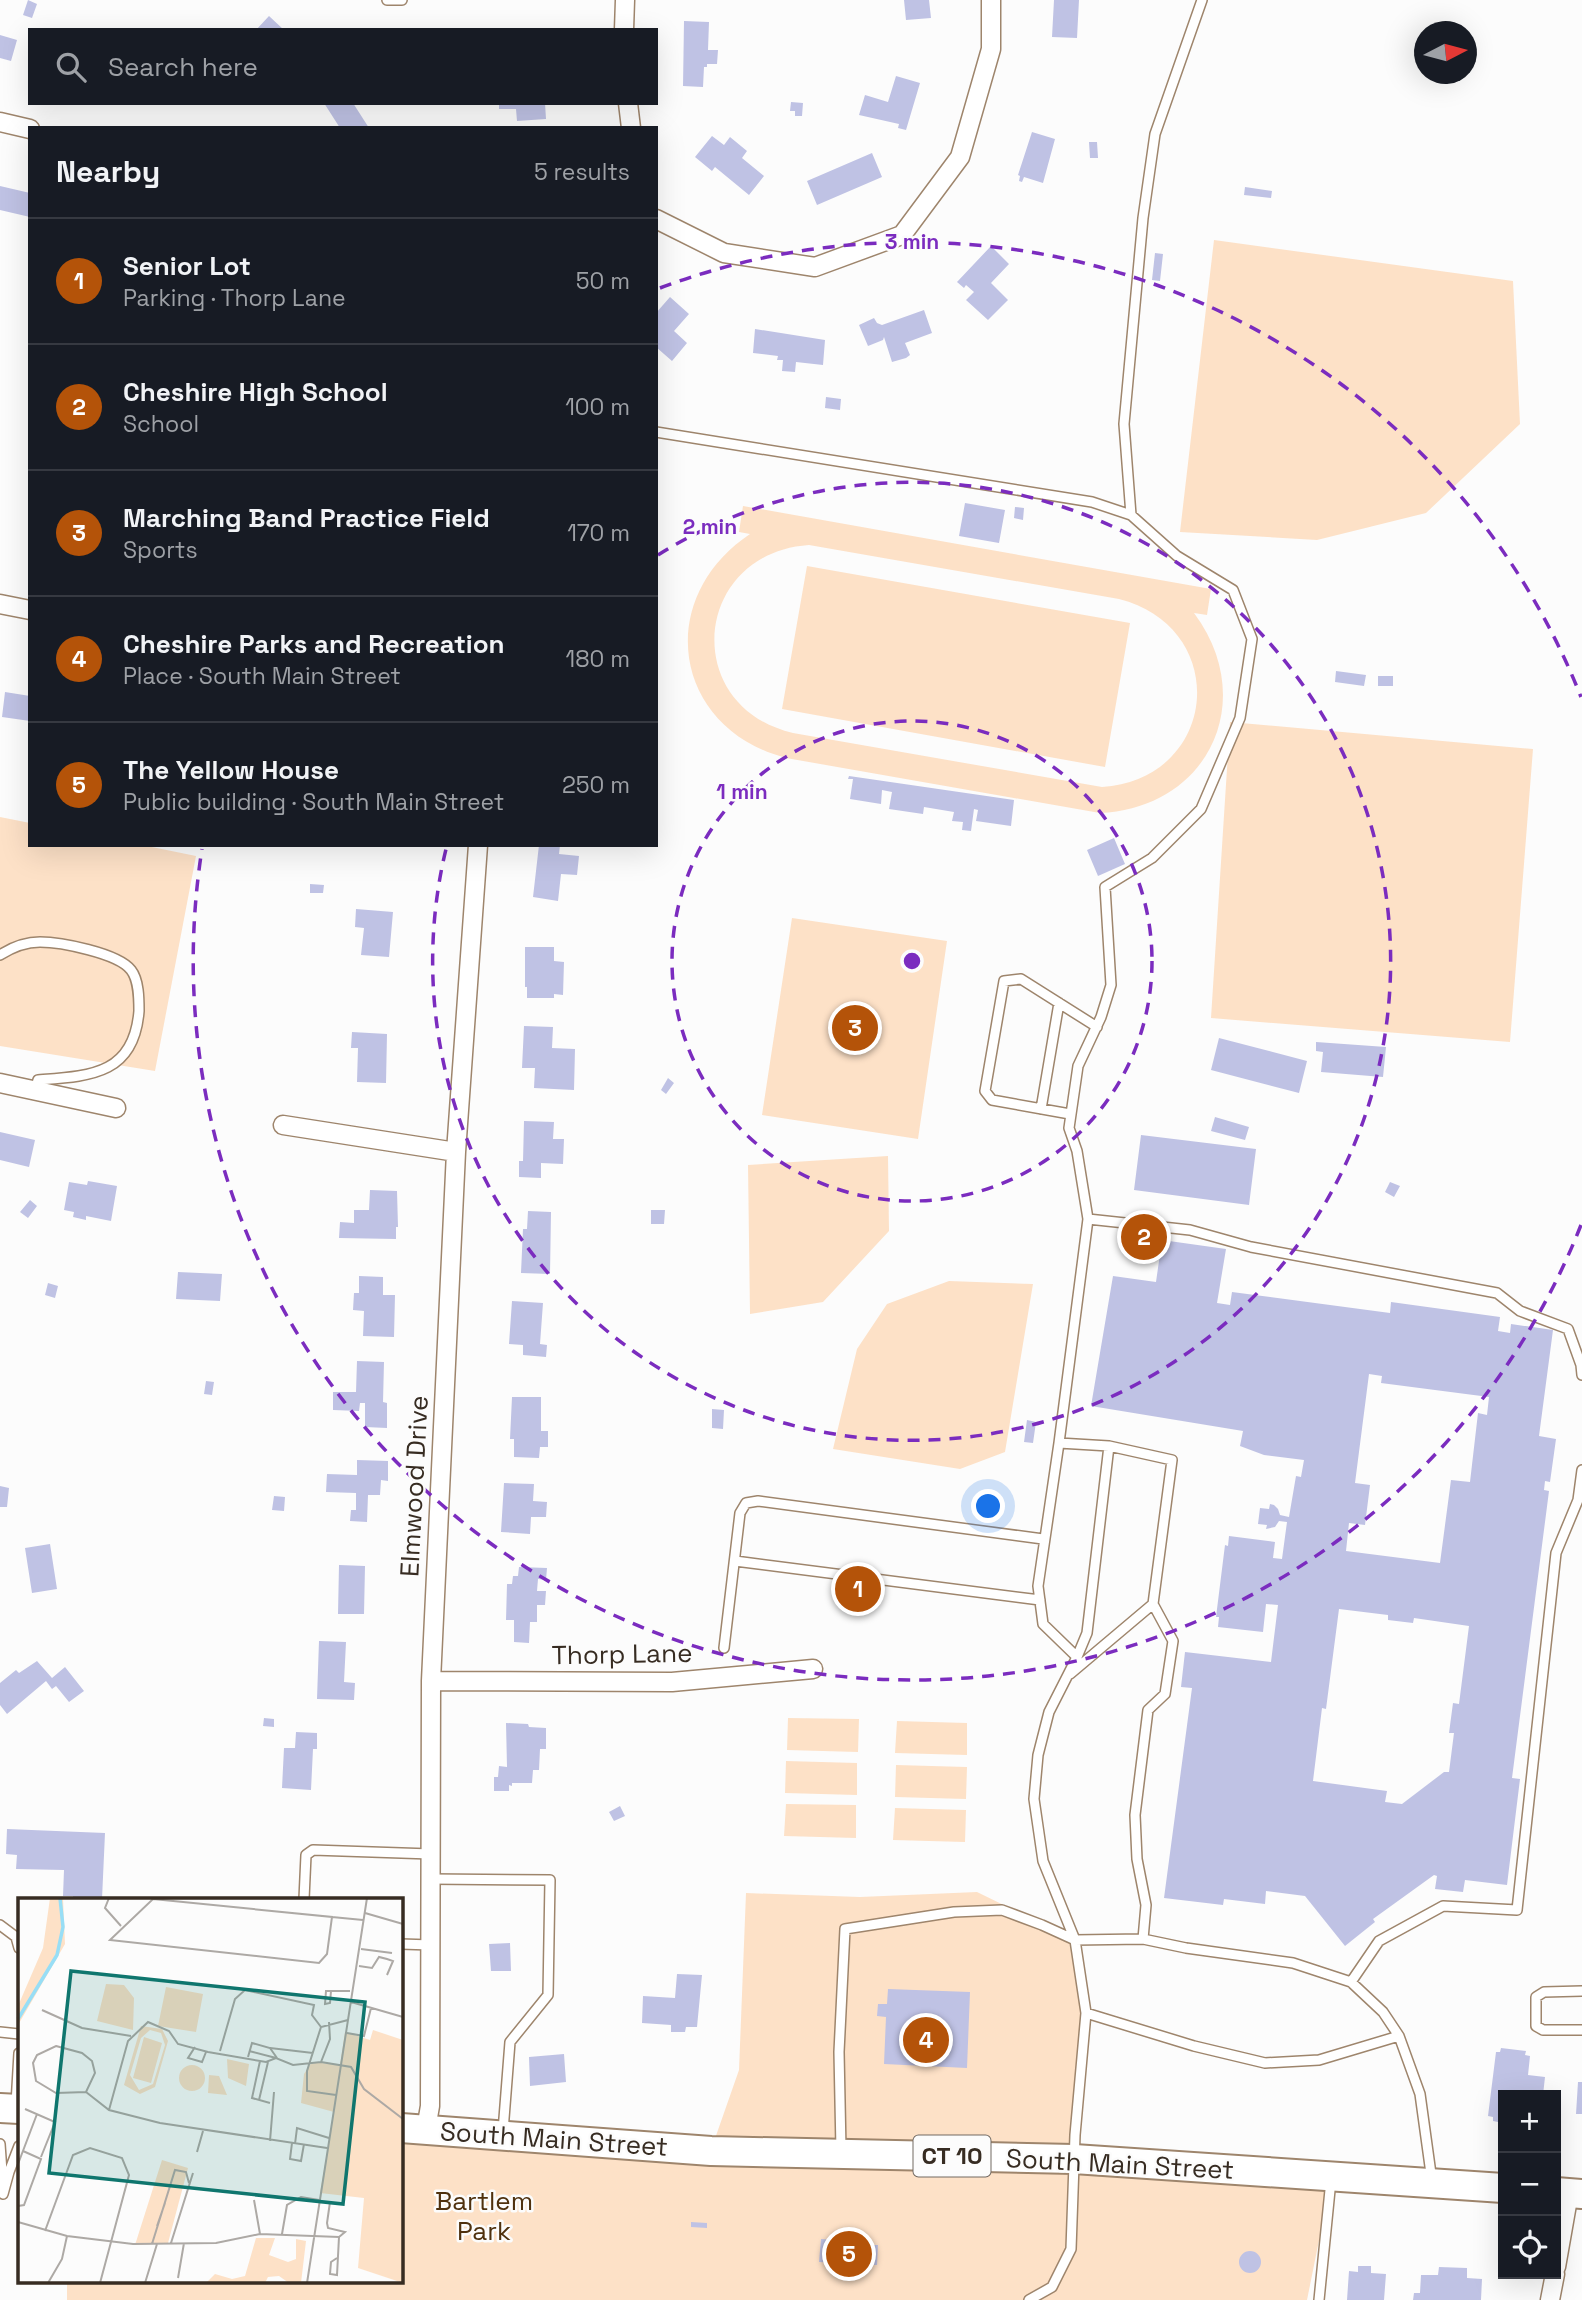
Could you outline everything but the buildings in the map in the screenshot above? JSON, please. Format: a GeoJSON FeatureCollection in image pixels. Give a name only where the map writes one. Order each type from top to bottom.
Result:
{"type":"FeatureCollection","features":[{"type":"Feature","properties":{"kind":"highway","name":"South Main Street"},"geometry":{"type":"LineString","coordinates":[[413,2129],[711,2151],[1074,2159],[1498,2188]]}},
{"type":"Feature","properties":{"kind":"street"},"geometry":{"type":"LineString","coordinates":[[624,28],[625,0]]}},
{"type":"Feature","properties":{"kind":"street"},"geometry":{"type":"LineString","coordinates":[[658,220],[724,253],[815,267],[902,235],[960,157],[991,49],[991,0]]}},
{"type":"Feature","properties":{"kind":"street"},"geometry":{"type":"LineString","coordinates":[[628,105],[631,126]]}},
{"type":"Feature","properties":{"kind":"street"},"geometry":{"type":"LineString","coordinates":[[0,122],[28,129]]}},
{"type":"Feature","properties":{"kind":"street"},"geometry":{"type":"LineString","coordinates":[[0,604],[28,610]]}},
{"type":"Feature","properties":{"kind":"street","name":"Elmwood Drive"},"geometry":{"type":"LineString","coordinates":[[413,2129],[430,2106],[431,1681],[456,1152],[478,847]]}},
{"type":"Feature","properties":{"kind":"street"},"geometry":{"type":"LineString","coordinates":[[0,1083],[116,1108]]}},
{"type":"Feature","properties":{"kind":"street"},"geometry":{"type":"LineString","coordinates":[[283,1125],[456,1152]]}},
{"type":"Feature","properties":{"kind":"street","name":"Thorp Lane"},"geometry":{"type":"LineString","coordinates":[[431,1681],[672,1682],[813,1668]]}},
{"type":"Feature","properties":{"kind":"street"},"geometry":{"type":"LineString","coordinates":[[1561,2239],[1569,2193]]}},
{"type":"Feature","properties":{"kind":"street"},"geometry":{"type":"LineString","coordinates":[[1550,2300],[1554,2279]]}},
{"type":"Feature","properties":{"kind":"lane"},"geometry":{"type":"LineString","coordinates":[[387,0],[402,0]]}},
{"type":"Feature","properties":{"kind":"lane"},"geometry":{"type":"LineString","coordinates":[[1131,516],[1124,424],[1143,218],[1155,134],[1202,0]]}},
{"type":"Feature","properties":{"kind":"lane"},"geometry":{"type":"LineString","coordinates":[[658,432],[1092,502],[1131,516],[1177,556],[1233,590],[1252,639],[1240,718],[1201,809],[1152,859],[1105,887],[1111,985],[1097,1027],[1078,1066],[1070,1114],[1069,1128],[1077,1151],[1088,1219],[1038,1586],[1044,1625],[1077,1657]]}},
{"type":"Feature","properties":{"kind":"lane"},"geometry":{"type":"LineString","coordinates":[[0,955],[10,948],[38,942],[68,944],[113,959],[130,969],[138,988],[138,1025],[124,1055],[87,1076],[38,1080],[35,1090]]}},
{"type":"Feature","properties":{"kind":"lane"},"geometry":{"type":"LineString","coordinates":[[1070,1114],[992,1101],[985,1091],[1002,987],[1006,979],[1021,979],[1097,1027]]}},
{"type":"Feature","properties":{"kind":"lane"},"geometry":{"type":"LineString","coordinates":[[1041,1109],[1059,1003]]}},
{"type":"Feature","properties":{"kind":"lane"},"geometry":{"type":"LineString","coordinates":[[1088,1219],[1190,1230],[1251,1247],[1497,1293],[1520,1311],[1567,1329],[1581,1365],[1582,1375]]}},
{"type":"Feature","properties":{"kind":"lane"},"geometry":{"type":"LineString","coordinates":[[1059,1443],[1109,1446],[1172,1460],[1153,1604],[1173,1641],[1165,1694],[1148,1710],[1135,1815],[1137,1859],[1146,1905],[1143,1939]]}},
{"type":"Feature","properties":{"kind":"lane"},"geometry":{"type":"LineString","coordinates":[[1029,2300],[1052,2287],[1070,2249],[1086,2013],[1075,1940],[1043,1861],[1034,1799],[1038,1755],[1049,1713],[1087,1633],[1109,1446]]}},
{"type":"Feature","properties":{"kind":"lane"},"geometry":{"type":"LineString","coordinates":[[1351,1982],[1379,1941],[1443,1906],[1517,1910],[1556,1552],[1578,1500],[1582,1470]]}},
{"type":"Feature","properties":{"kind":"lane"},"geometry":{"type":"LineString","coordinates":[[724,1648],[740,1513],[746,1503],[758,1501],[1043,1539]]}},
{"type":"Feature","properties":{"kind":"lane"},"geometry":{"type":"LineString","coordinates":[[734,1560],[1040,1600]]}},
{"type":"Feature","properties":{"kind":"lane"},"geometry":{"type":"LineString","coordinates":[[1066,1678],[1153,1604]]}},
{"type":"Feature","properties":{"kind":"lane"},"geometry":{"type":"LineString","coordinates":[[304,1898],[306,1855],[313,1850],[431,1854]]}},
{"type":"Feature","properties":{"kind":"lane"},"geometry":{"type":"LineString","coordinates":[[431,1879],[550,1880],[548,1995],[510,2042],[503,2135]]}},
{"type":"Feature","properties":{"kind":"lane"},"geometry":{"type":"LineString","coordinates":[[841,2154],[839,2052],[845,1929],[954,1912],[1002,1910],[1075,1940],[1143,1939],[1293,1963],[1351,1982],[1383,2012],[1399,2036],[1420,2094],[1432,2182]]}},
{"type":"Feature","properties":{"kind":"lane"},"geometry":{"type":"LineString","coordinates":[[0,1925],[16,1937],[18,1944]]}},
{"type":"Feature","properties":{"kind":"lane"},"geometry":{"type":"LineString","coordinates":[[402,1944],[431,1945]]}},
{"type":"Feature","properties":{"kind":"lane"},"geometry":{"type":"LineString","coordinates":[[1582,1991],[1544,1992],[1536,1997],[1536,2026],[1543,2030],[1582,2030]]}},
{"type":"Feature","properties":{"kind":"lane"},"geometry":{"type":"LineString","coordinates":[[1086,2013],[1194,2046],[1265,2063],[1319,2060],[1399,2036]]}},
{"type":"Feature","properties":{"kind":"lane"},"geometry":{"type":"LineString","coordinates":[[0,2032],[18,2034]]}},
{"type":"Feature","properties":{"kind":"lane"},"geometry":{"type":"LineString","coordinates":[[12,2109],[18,2061]]}},
{"type":"Feature","properties":{"kind":"lane"},"geometry":{"type":"LineString","coordinates":[[0,2144],[2,2194]]}},
{"type":"Feature","properties":{"kind":"lane"},"geometry":{"type":"LineString","coordinates":[[2,2194],[18,2149]]}},
{"type":"Feature","properties":{"kind":"lane"},"geometry":{"type":"LineString","coordinates":[[1319,2300],[1332,2176]]}},
{"type":"Feature","properties":{"kind":"green space"},"geometry":{"type":"Polygon","coordinates":[[[1214,240],[1513,281],[1520,424],[1426,513],[1317,540],[1180,532],[1214,240]]]}},
{"type":"Feature","properties":{"kind":"green space"},"geometry":{"type":"Polygon","coordinates":[[[743,506],[1211,589],[1207,615],[1194,613],[1213,646],[1222,680],[1222,713],[1212,744],[1195,770],[1170,792],[1138,807],[1100,813],[786,758],[748,742],[719,719],[699,691],[689,659],[689,626],[699,592],[719,561],[750,534],[739,532],[743,506]],[[809,545],[770,554],[742,574],[723,601],[715,632],[717,664],[731,693],[756,717],[793,733],[1102,787],[1141,778],[1170,758],[1189,732],[1197,701],[1194,669],[1180,639],[1156,615],[1119,599],[809,545]]]}},
{"type":"Feature","properties":{"kind":"green space"},"geometry":{"type":"Polygon","coordinates":[[[807,566],[1130,623],[1105,767],[782,709],[807,566]]]}},
{"type":"Feature","properties":{"kind":"green space"},"geometry":{"type":"Polygon","coordinates":[[[1230,722],[1533,749],[1510,1042],[1211,1018],[1230,722]]]}},
{"type":"Feature","properties":{"kind":"green space"},"geometry":{"type":"Polygon","coordinates":[[[0,817],[28,823],[28,847],[152,847],[196,856],[155,1071],[0,1046],[0,817]]]}},
{"type":"Feature","properties":{"kind":"green space"},"geometry":{"type":"Polygon","coordinates":[[[792,918],[947,941],[918,1139],[762,1115],[792,918]]]}},
{"type":"Feature","properties":{"kind":"green space"},"geometry":{"type":"Polygon","coordinates":[[[888,1156],[889,1231],[823,1302],[750,1314],[748,1165],[888,1156]]]}},
{"type":"Feature","properties":{"kind":"green space"},"geometry":{"type":"Polygon","coordinates":[[[949,1281],[1033,1284],[1005,1452],[960,1469],[833,1449],[857,1349],[887,1304],[949,1281]]]}},
{"type":"Feature","properties":{"kind":"green space"},"geometry":{"type":"Polygon","coordinates":[[[788,1718],[859,1719],[858,1752],[787,1750],[788,1718]]]}},
{"type":"Feature","properties":{"kind":"green space"},"geometry":{"type":"Polygon","coordinates":[[[897,1721],[967,1723],[967,1755],[895,1753],[897,1721]]]}},
{"type":"Feature","properties":{"kind":"green space"},"geometry":{"type":"Polygon","coordinates":[[[786,1761],[857,1763],[857,1795],[785,1793],[786,1761]]]}},
{"type":"Feature","properties":{"kind":"green space"},"geometry":{"type":"Polygon","coordinates":[[[896,1765],[967,1767],[966,1799],[895,1797],[896,1765]]]}},
{"type":"Feature","properties":{"kind":"green space"},"geometry":{"type":"Polygon","coordinates":[[[786,1804],[856,1805],[856,1838],[784,1836],[786,1804]]]}},
{"type":"Feature","properties":{"kind":"green space"},"geometry":{"type":"Polygon","coordinates":[[[895,1808],[966,1810],[965,1842],[893,1840],[895,1808]]]}},
{"type":"Feature","properties":{"kind":"green space","name":"Bartlem Park"},"geometry":{"type":"Polygon","coordinates":[[[977,1892],[1075,1940],[1086,2013],[1074,2159],[1332,2176],[1307,2300],[67,2300],[67,2282],[402,2282],[402,2128],[711,2150],[739,2070],[746,1893],[860,1897],[977,1892]]]}},
{"type":"Feature","properties":{"kind":"place","name":"Marching Band Practice Field"},"geometry":{"type":"Point","coordinates":[855,1028]}},
{"type":"Feature","properties":{"kind":"place","name":"Cheshire High School"},"geometry":{"type":"Point","coordinates":[1144,1237]}},
{"type":"Feature","properties":{"kind":"place","name":"Senior Lot"},"geometry":{"type":"Point","coordinates":[858,1589]}},
{"type":"Feature","properties":{"kind":"place","name":"Cheshire Parks and Recreation"},"geometry":{"type":"Point","coordinates":[926,2040]}},
{"type":"Feature","properties":{"kind":"place","name":"The Yellow House"},"geometry":{"type":"Point","coordinates":[849,2254]}}]}
